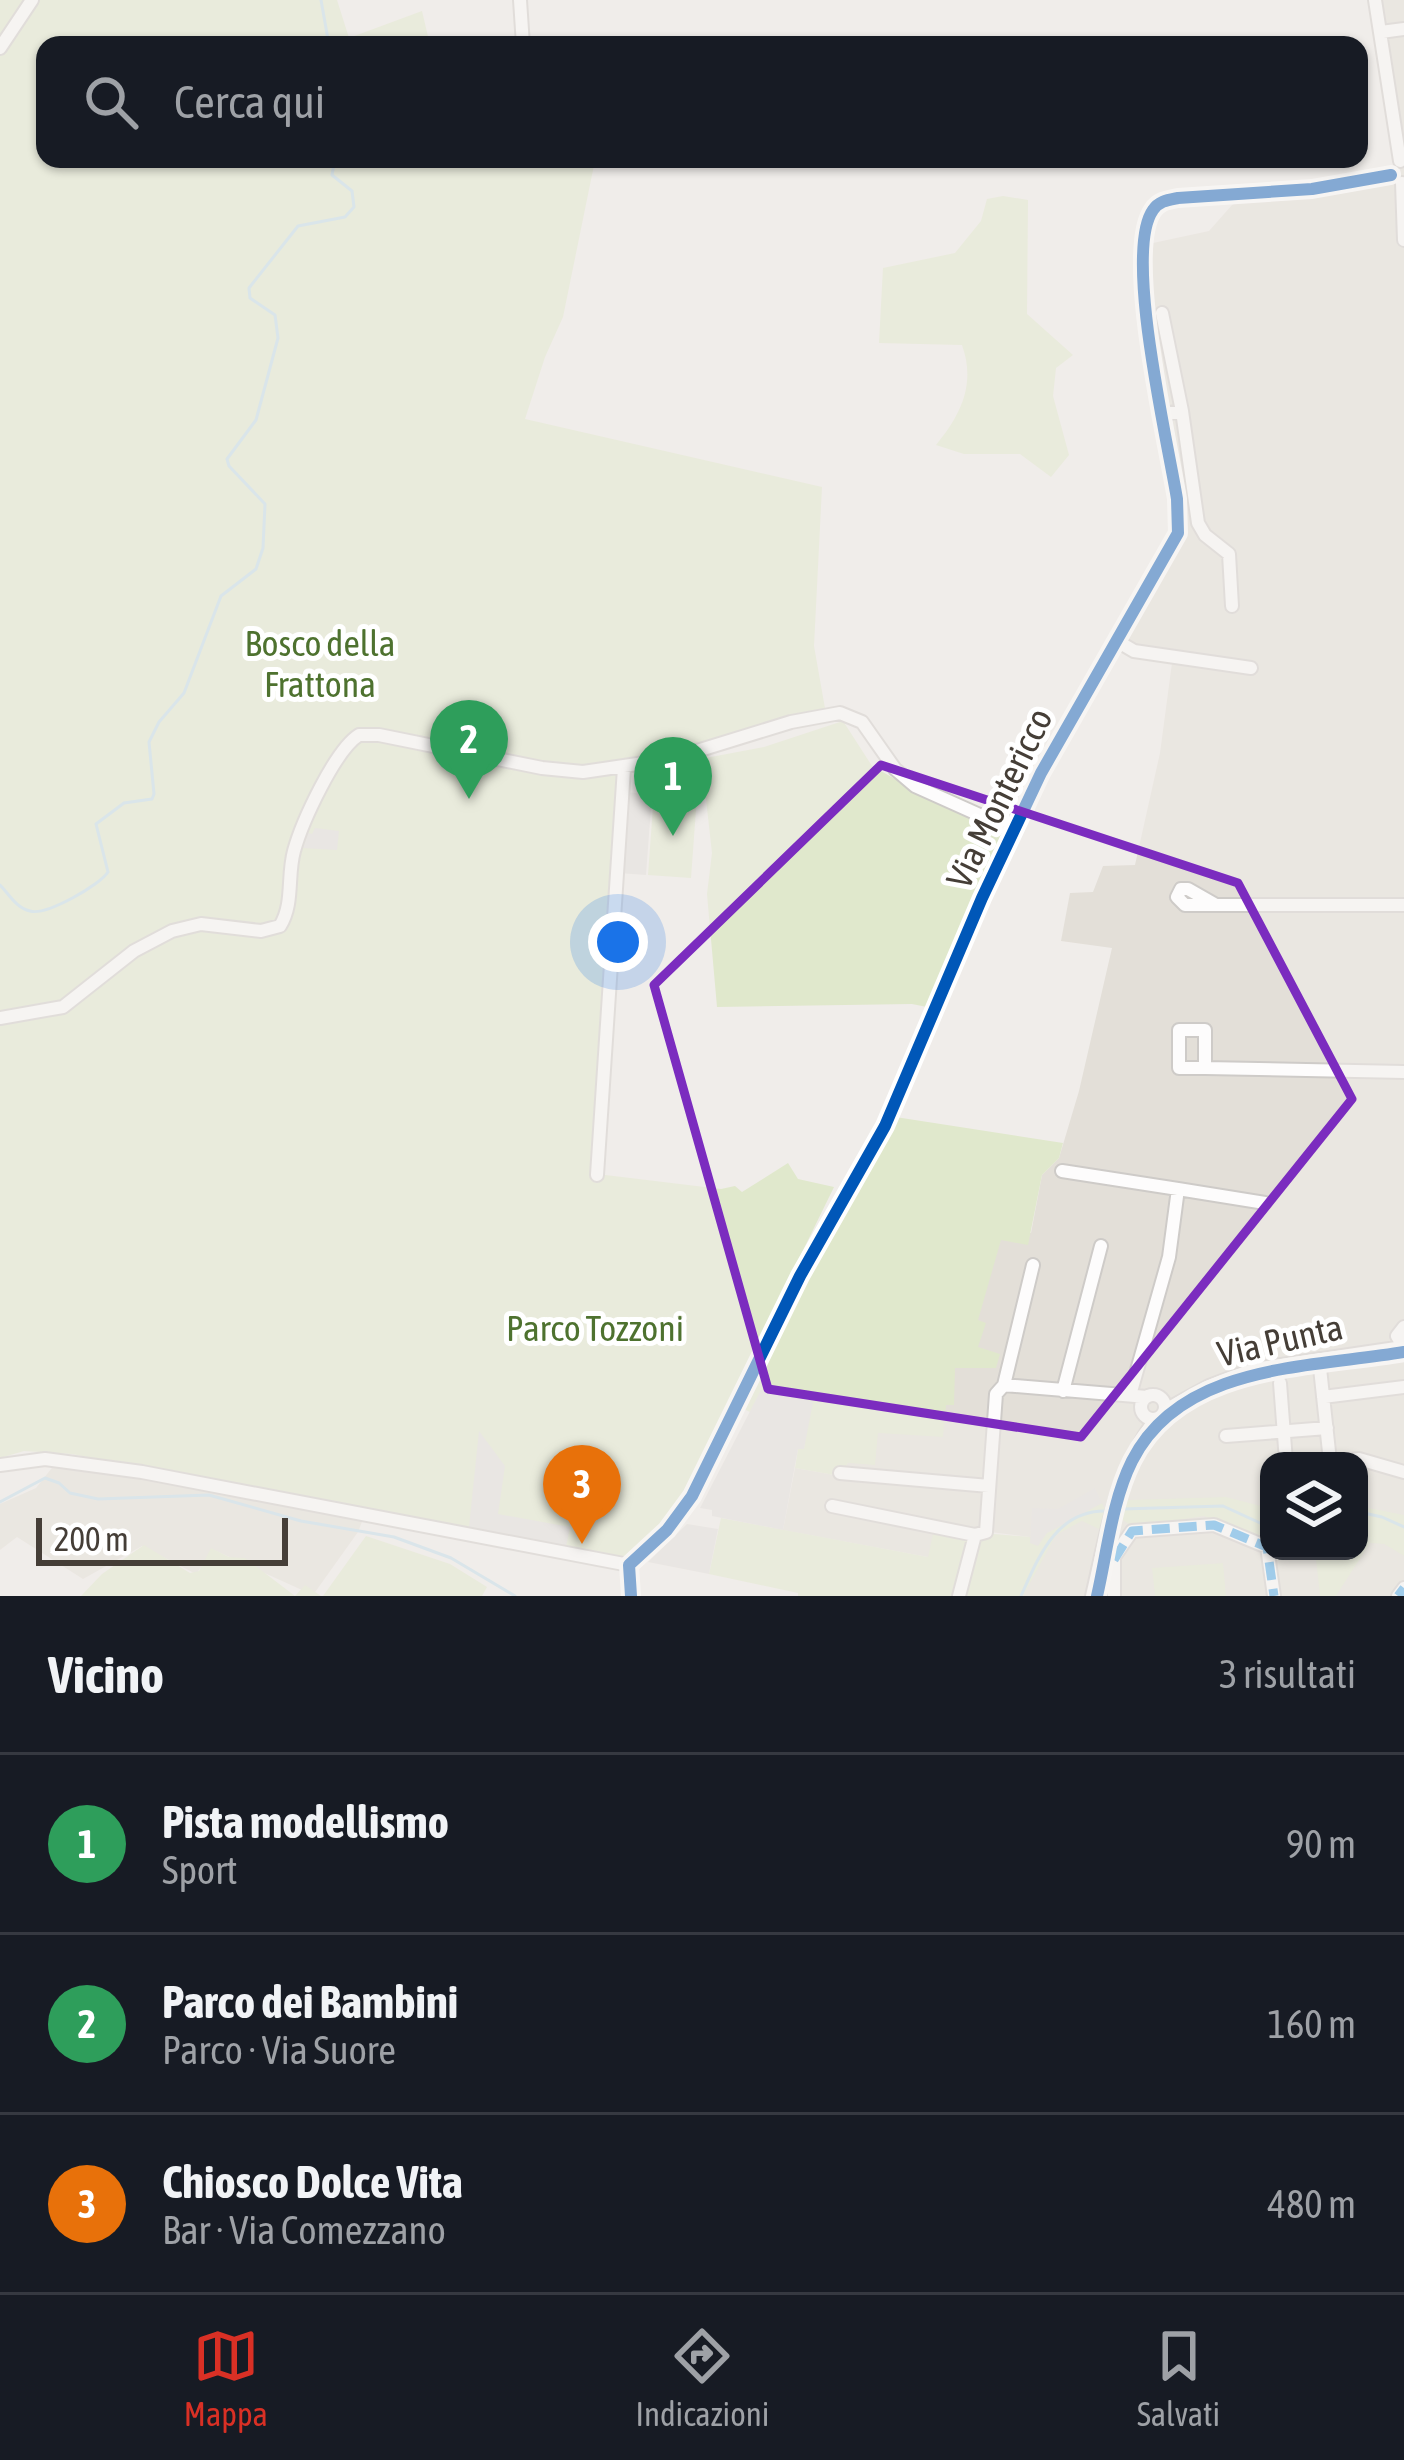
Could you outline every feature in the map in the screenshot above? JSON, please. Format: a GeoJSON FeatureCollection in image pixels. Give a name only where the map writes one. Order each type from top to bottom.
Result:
{"type":"FeatureCollection","features":[{"type":"Feature","properties":{"kind":"street"},"geometry":{"type":"LineString","coordinates":[[0,48],[32,0]]}},
{"type":"Feature","properties":{"kind":"street"},"geometry":{"type":"LineString","coordinates":[[520,0],[523,36]]}},
{"type":"Feature","properties":{"kind":"street"},"geometry":{"type":"LineString","coordinates":[[1375,0],[1402,161],[1394,164],[1404,240]]}},
{"type":"Feature","properties":{"kind":"street"},"geometry":{"type":"LineString","coordinates":[[1381,32],[1404,29]]}},
{"type":"Feature","properties":{"kind":"street","name":"Via Montericco"},"geometry":{"type":"LineString","coordinates":[[628,1565],[667,1530],[692,1496],[800,1276],[885,1126],[1041,772],[1178,533],[1178,500],[1142,286],[1144,233],[1154,208],[1178,198],[1399,180]]}},
{"type":"Feature","properties":{"kind":"street"},"geometry":{"type":"LineString","coordinates":[[1162,313],[1199,527],[1228,554],[1232,606]]}},
{"type":"Feature","properties":{"kind":"street"},"geometry":{"type":"LineString","coordinates":[[1164,414],[1182,411]]}},
{"type":"Feature","properties":{"kind":"street"},"geometry":{"type":"LineString","coordinates":[[1117,641],[1134,651],[1251,668]]}},
{"type":"Feature","properties":{"kind":"street"},"geometry":{"type":"LineString","coordinates":[[0,1018],[63,1006],[134,951],[172,931],[201,924],[261,931],[280,926],[298,842],[342,752],[359,735],[561,771],[624,768],[840,713],[862,722],[895,769],[915,786],[1013,830]]}},
{"type":"Feature","properties":{"kind":"street"},"geometry":{"type":"LineString","coordinates":[[597,1175],[624,768]]}},
{"type":"Feature","properties":{"kind":"street"},"geometry":{"type":"LineString","coordinates":[[1216,905],[1404,905]]}},
{"type":"Feature","properties":{"kind":"street"},"geometry":{"type":"LineString","coordinates":[[1205,1069],[1404,1072]]}},
{"type":"Feature","properties":{"kind":"street"},"geometry":{"type":"LineString","coordinates":[[1062,1171],[1265,1203]]}},
{"type":"Feature","properties":{"kind":"street"},"geometry":{"type":"LineString","coordinates":[[1092,1596],[1121,1476],[1137,1442],[1147,1402],[1178,1190]]}},
{"type":"Feature","properties":{"kind":"street"},"geometry":{"type":"LineString","coordinates":[[1063,1390],[1101,1246]]}},
{"type":"Feature","properties":{"kind":"street"},"geometry":{"type":"LineString","coordinates":[[959,1596],[989,1486],[996,1394],[1004,1385],[1033,1265]]}},
{"type":"Feature","properties":{"kind":"street","name":"Via Punta"},"geometry":{"type":"LineString","coordinates":[[1147,1402],[1187,1397],[1253,1369],[1318,1359],[1400,1336]]}},
{"type":"Feature","properties":{"kind":"street"},"geometry":{"type":"LineString","coordinates":[[1318,1359],[1329,1452]]}},
{"type":"Feature","properties":{"kind":"street"},"geometry":{"type":"LineString","coordinates":[[1280,1383],[1285,1452]]}},
{"type":"Feature","properties":{"kind":"street"},"geometry":{"type":"LineString","coordinates":[[1004,1385],[1147,1402]]}},
{"type":"Feature","properties":{"kind":"street"},"geometry":{"type":"LineString","coordinates":[[1323,1396],[1404,1387]]}},
{"type":"Feature","properties":{"kind":"street"},"geometry":{"type":"LineString","coordinates":[[1226,1436],[1327,1428]]}},
{"type":"Feature","properties":{"kind":"street"},"geometry":{"type":"LineString","coordinates":[[0,1465],[45,1459],[142,1472],[628,1565],[631,1596]]}},
{"type":"Feature","properties":{"kind":"street"},"geometry":{"type":"LineString","coordinates":[[1368,1462],[1404,1472]]}},
{"type":"Feature","properties":{"kind":"street"},"geometry":{"type":"LineString","coordinates":[[840,1473],[989,1486]]}},
{"type":"Feature","properties":{"kind":"street"},"geometry":{"type":"LineString","coordinates":[[832,1506],[979,1534]]}},
{"type":"Feature","properties":{"kind":"street"},"geometry":{"type":"LineString","coordinates":[[1114,1596],[1112,1575],[1123,1540],[1141,1528],[1219,1526],[1264,1544],[1274,1596]]}},
{"type":"Feature","properties":{"kind":"street"},"geometry":{"type":"LineString","coordinates":[[1399,1596],[1404,1588]]}},
{"type":"Feature","properties":{"kind":"highlighted area"},"geometry":{"type":"Polygon","coordinates":[[[881,765],[1238,883],[1352,1099],[1081,1437],[768,1389],[654,985],[881,765]]]}},
{"type":"Feature","properties":{"kind":"shaded area"},"geometry":{"type":"Polygon","coordinates":[[[1369,0],[1404,0],[1404,1596],[1023,1596],[1028,1585],[1030,1537],[990,1532],[928,1557],[783,1530],[795,1468],[840,1476],[987,1229],[1031,1233],[1042,1175],[1059,1158],[1079,1091],[1112,948],[1061,941],[1070,893],[1093,892],[1103,866],[1135,865],[1160,753],[1172,663],[1115,651],[1184,538],[1187,524],[1158,348],[1150,274],[1153,243],[1209,231],[1232,205],[1248,197],[1401,174],[1369,0]]]}},
{"type":"Feature","properties":{"kind":"shaded area"},"geometry":{"type":"Polygon","coordinates":[[[624,792],[652,794],[646,875],[618,873],[624,792]]]}},
{"type":"Feature","properties":{"kind":"shaded area"},"geometry":{"type":"Polygon","coordinates":[[[315,828],[339,831],[337,850],[303,848],[315,828]]]}},
{"type":"Feature","properties":{"kind":"shaded area"},"geometry":{"type":"Polygon","coordinates":[[[775,1386],[797,1390],[797,1396],[813,1402],[804,1449],[798,1449],[783,1530],[712,1516],[712,1510],[700,1508],[761,1390],[773,1392],[775,1386]]]}},
{"type":"Feature","properties":{"kind":"shaded area"},"geometry":{"type":"Polygon","coordinates":[[[479,1431],[505,1466],[498,1514],[570,1527],[565,1552],[478,1534],[478,1529],[469,1527],[479,1431]]]}},
{"type":"Feature","properties":{"kind":"shaded area"},"geometry":{"type":"Polygon","coordinates":[[[59,1459],[110,1460],[367,1509],[358,1532],[313,1595],[214,1550],[196,1574],[142,1546],[83,1579],[17,1537],[0,1550],[0,1504],[36,1488],[59,1459]]]}},
{"type":"Feature","properties":{"kind":"shaded area"},"geometry":{"type":"Polygon","coordinates":[[[1095,1488],[1102,1503],[1047,1533],[1038,1546],[1030,1543],[1032,1508],[1058,1509],[1095,1488]]]}},
{"type":"Feature","properties":{"kind":"shaded area"},"geometry":{"type":"Polygon","coordinates":[[[687,1524],[718,1529],[709,1574],[648,1562],[687,1524]]]}},
{"type":"Feature","properties":{"kind":"green space","name":"Bosco della Frattona"},"geometry":{"type":"Polygon","coordinates":[[[0,0],[337,0],[348,36],[36,36],[36,168],[593,168],[563,317],[525,419],[822,487],[814,646],[826,714],[622,768],[616,788],[597,1174],[721,1189],[735,1186],[742,1192],[788,1163],[798,1179],[834,1187],[678,1506],[638,1552],[628,1557],[628,1563],[72,1454],[24,1451],[0,1458],[0,0]]]}},
{"type":"Feature","properties":{"kind":"green space","name":"Bosco della Frattona"},"geometry":{"type":"Polygon","coordinates":[[[422,11],[428,36],[354,36],[422,11]]]}},
{"type":"Feature","properties":{"kind":"green space"},"geometry":{"type":"Polygon","coordinates":[[[987,199],[1028,200],[1027,314],[1073,355],[1056,368],[1053,396],[1069,455],[1051,477],[1020,454],[964,454],[936,445],[964,398],[967,373],[962,345],[879,343],[883,268],[955,253],[981,221],[987,199]]]}},
{"type":"Feature","properties":{"kind":"green space"},"geometry":{"type":"Polygon","coordinates":[[[843,721],[872,766],[936,802],[1015,834],[932,1008],[912,1004],[717,1007],[707,894],[712,853],[704,781],[695,760],[764,747],[843,721]]]}},
{"type":"Feature","properties":{"kind":"green space"},"geometry":{"type":"Polygon","coordinates":[[[654,793],[697,796],[691,878],[648,875],[654,793]]]}},
{"type":"Feature","properties":{"kind":"green space"},"geometry":{"type":"Polygon","coordinates":[[[889,1116],[1063,1143],[1059,1158],[1042,1175],[1028,1245],[1001,1240],[978,1320],[986,1323],[978,1347],[1000,1354],[996,1368],[955,1368],[954,1405],[946,1405],[943,1437],[878,1433],[875,1465],[848,1463],[840,1476],[795,1468],[798,1449],[804,1449],[808,1401],[775,1386],[774,1392],[762,1390],[750,1412],[744,1409],[889,1116]]]}},
{"type":"Feature","properties":{"kind":"green space"},"geometry":{"type":"Polygon","coordinates":[[[1226,1497],[1260,1506],[1260,1538],[1204,1516],[1133,1527],[1120,1518],[1125,1500],[1226,1497]]]}},
{"type":"Feature","properties":{"kind":"green space"},"geometry":{"type":"Polygon","coordinates":[[[1102,1503],[1106,1511],[1103,1531],[1082,1521],[1056,1535],[1023,1596],[798,1596],[709,1574],[721,1518],[928,1557],[934,1529],[1031,1537],[1102,1503]]]}},
{"type":"Feature","properties":{"kind":"green space"},"geometry":{"type":"Polygon","coordinates":[[[1368,1508],[1404,1515],[1404,1556],[1384,1544],[1368,1546],[1368,1508]]]}},
{"type":"Feature","properties":{"kind":"green space"},"geometry":{"type":"Polygon","coordinates":[[[366,1536],[450,1564],[487,1587],[482,1596],[323,1596],[366,1536]]]}},
{"type":"Feature","properties":{"kind":"green space"},"geometry":{"type":"Polygon","coordinates":[[[144,1545],[190,1573],[199,1571],[211,1548],[245,1558],[295,1596],[81,1596],[102,1574],[144,1545]]]}},
{"type":"Feature","properties":{"kind":"green space"},"geometry":{"type":"Polygon","coordinates":[[[1316,1560],[1359,1560],[1336,1596],[1320,1596],[1316,1560]]]}},
{"type":"Feature","properties":{"kind":"green space"},"geometry":{"type":"Polygon","coordinates":[[[1223,1563],[1226,1596],[1155,1596],[1152,1568],[1223,1563]]]}},
{"type":"Feature","properties":{"kind":"green space"},"geometry":{"type":"Polygon","coordinates":[[[305,1585],[321,1596],[295,1596],[305,1585]]]}},
{"type":"Feature","properties":{"kind":"waterway"},"geometry":{"type":"LineString","coordinates":[[321,0],[327,36]]}},
{"type":"Feature","properties":{"kind":"waterway"},"geometry":{"type":"LineString","coordinates":[[0,885],[30,911],[72,898],[108,872],[96,824],[124,803],[152,799],[149,742],[184,693],[221,596],[256,569],[263,548],[265,504],[227,459],[256,420],[278,338],[275,315],[250,298],[249,288],[298,226],[345,217],[354,207],[352,191],[332,175],[333,168]]}},
{"type":"Feature","properties":{"kind":"waterway"},"geometry":{"type":"LineString","coordinates":[[0,1502],[45,1478],[70,1493],[98,1499],[209,1495],[301,1521],[394,1537],[451,1558],[515,1596]]}},
{"type":"Feature","properties":{"kind":"waterway"},"geometry":{"type":"LineString","coordinates":[[1122,1509],[1223,1506],[1260,1523]]}},
{"type":"Feature","properties":{"kind":"waterway"},"geometry":{"type":"LineString","coordinates":[[1021,1596],[1042,1552],[1062,1527],[1089,1513],[1106,1511]]}},
{"type":"Feature","properties":{"kind":"waterway"},"geometry":{"type":"LineString","coordinates":[[1368,1514],[1404,1527]]}},
{"type":"Feature","properties":{"kind":"marked path"},"geometry":{"type":"LineString","coordinates":[[1114,1560],[1132,1531],[1214,1525],[1267,1547],[1274,1596]]}},
{"type":"Feature","properties":{"kind":"marked path"},"geometry":{"type":"LineString","coordinates":[[1398,1596],[1404,1588]]}},
{"type":"Feature","properties":{"kind":"cycle path"},"geometry":{"type":"LineString","coordinates":[[631,1596],[629,1565],[667,1530],[692,1496],[800,1276],[885,1126],[1041,773],[1178,533],[1177,499],[1145,305],[1145,232],[1153,210],[1178,198],[1312,189],[1391,175]]}},
{"type":"Feature","properties":{"kind":"cycle path"},"geometry":{"type":"LineString","coordinates":[[1097,1596],[1115,1510],[1132,1461],[1154,1429],[1182,1405],[1252,1376],[1404,1352]]}},
{"type":"Feature","properties":{"kind":"place","name":"Parco dei Bambini"},"geometry":{"type":"Point","coordinates":[469,799]}},
{"type":"Feature","properties":{"kind":"place","name":"Pista modellismo"},"geometry":{"type":"Point","coordinates":[673,836]}},
{"type":"Feature","properties":{"kind":"place","name":"Chiosco Dolce Vita"},"geometry":{"type":"Point","coordinates":[582,1544]}},
{"type":"Feature","properties":{"kind":"park label","name":"Parco Tozzoni"},"geometry":{"type":"Point","coordinates":[595,1328]}}]}
